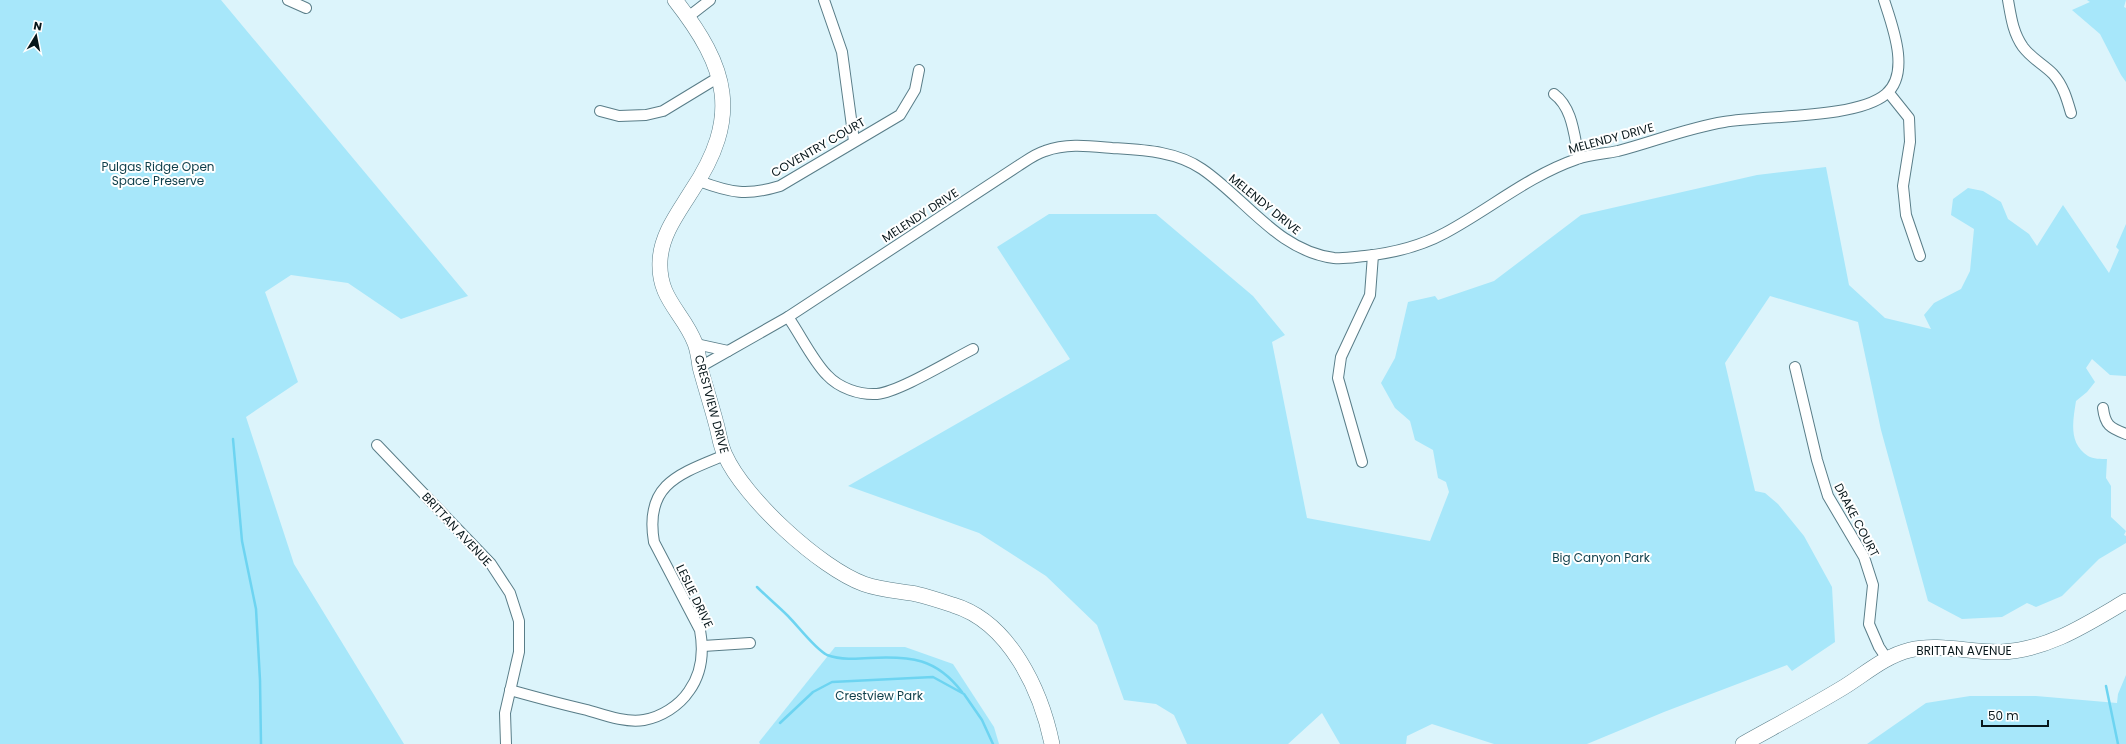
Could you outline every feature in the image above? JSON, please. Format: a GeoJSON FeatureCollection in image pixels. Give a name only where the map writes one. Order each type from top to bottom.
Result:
{"type":"FeatureCollection","features":[{"type":"Feature","properties":{"kind":"street"},"geometry":{"type":"LineString","coordinates":[[288,0],[306,8]]}},
{"type":"Feature","properties":{"kind":"street","name":"CRESTVIEW DRIVE"},"geometry":{"type":"LineString","coordinates":[[675,0],[702,36],[714,59],[723,101],[722,124],[713,156],[699,181],[676,214],[663,240],[660,260],[660,276],[669,303],[696,344],[700,367],[725,455],[749,494],[780,525],[842,573],[865,584],[920,595],[957,606],[976,616],[995,630],[1022,662],[1046,716],[1052,744]]}},
{"type":"Feature","properties":{"kind":"street"},"geometry":{"type":"LineString","coordinates":[[688,17],[710,0]]}},
{"type":"Feature","properties":{"kind":"street"},"geometry":{"type":"LineString","coordinates":[[824,0],[842,52],[854,141]]}},
{"type":"Feature","properties":{"kind":"street"},"geometry":{"type":"LineString","coordinates":[[1884,0],[1898,50],[1898,74],[1889,93],[1908,118],[1910,142],[1902,186],[1906,215],[1920,256]]}},
{"type":"Feature","properties":{"kind":"street"},"geometry":{"type":"LineString","coordinates":[[2008,0],[2013,26],[2018,37],[2033,60],[2052,74],[2063,89],[2071,113]]}},
{"type":"Feature","properties":{"kind":"street","name":"COVENTRY COURT"},"geometry":{"type":"LineString","coordinates":[[699,181],[725,191],[739,193],[759,192],[780,186],[900,115],[915,90],[918,70]]}},
{"type":"Feature","properties":{"kind":"street"},"geometry":{"type":"LineString","coordinates":[[600,111],[619,116],[646,115],[663,111],[719,77]]}},
{"type":"Feature","properties":{"kind":"street","name":"MELENDY DRIVE"},"geometry":{"type":"LineString","coordinates":[[700,367],[788,317],[1018,166],[1044,151],[1072,145],[1154,151],[1180,157],[1202,168],[1283,238],[1307,252],[1337,259],[1373,255],[1410,247],[1444,233],[1535,177],[1579,158],[1618,151],[1683,131],[1725,122],[1838,111],[1868,106],[1889,93]]}},
{"type":"Feature","properties":{"kind":"street"},"geometry":{"type":"LineString","coordinates":[[1554,94],[1561,100],[1570,115],[1579,158]]}},
{"type":"Feature","properties":{"kind":"street"},"geometry":{"type":"LineString","coordinates":[[1362,462],[1338,378],[1342,357],[1370,295],[1373,255]]}},
{"type":"Feature","properties":{"kind":"street"},"geometry":{"type":"LineString","coordinates":[[788,317],[827,375],[840,385],[855,392],[877,394],[897,388],[973,349]]}},
{"type":"Feature","properties":{"kind":"street"},"geometry":{"type":"LineString","coordinates":[[696,344],[728,351]]}},
{"type":"Feature","properties":{"kind":"street","name":"DRAKE COURT"},"geometry":{"type":"LineString","coordinates":[[1795,367],[1817,460],[1828,496],[1864,557],[1873,585],[1869,624],[1879,647],[1887,659]]}},
{"type":"Feature","properties":{"kind":"street"},"geometry":{"type":"LineString","coordinates":[[2103,408],[2104,418],[2112,429],[2126,434]]}},
{"type":"Feature","properties":{"kind":"street","name":"BRITTAN AVENUE"},"geometry":{"type":"LineString","coordinates":[[377,445],[491,564],[510,593],[519,621],[519,652],[505,713],[506,744]]}},
{"type":"Feature","properties":{"kind":"street","name":"LESLIE DRIVE"},"geometry":{"type":"LineString","coordinates":[[510,690],[618,718],[643,720],[662,714],[683,699],[695,682],[701,664],[703,646],[700,630],[654,542],[652,527],[653,512],[657,498],[665,485],[675,477],[725,455]]}},
{"type":"Feature","properties":{"kind":"street","name":"BRITTAN AVENUE"},"geometry":{"type":"LineString","coordinates":[[1743,744],[1844,687],[1887,659],[1901,653],[1918,649],[2001,652],[2044,645],[2061,638],[2126,601]]}},
{"type":"Feature","properties":{"kind":"street"},"geometry":{"type":"LineString","coordinates":[[703,646],[750,642]]}},
{"type":"Feature","properties":{"kind":"green space","name":"Pulgas Ridge Open Space Preserve"},"geometry":{"type":"Polygon","coordinates":[[[0,0],[221,0],[468,296],[401,319],[348,283],[291,275],[265,292],[298,382],[246,417],[294,564],[404,744],[0,744],[0,0]]]}},
{"type":"Feature","properties":{"kind":"green space"},"geometry":{"type":"Polygon","coordinates":[[[2087,0],[2126,0],[2124,7],[2126,8],[2126,82],[2100,34],[2072,10],[2090,2],[2087,0]]]}},
{"type":"Feature","properties":{"kind":"green space","name":"Big Canyon Park"},"geometry":{"type":"Polygon","coordinates":[[[1826,167],[1849,285],[1885,318],[1931,329],[1924,315],[1934,303],[1961,289],[1970,271],[1974,229],[1951,215],[1953,199],[1968,188],[1983,191],[2001,202],[2008,219],[2029,234],[2037,246],[2063,205],[2109,273],[2119,250],[2116,247],[2126,224],[2126,376],[2110,375],[2092,359],[2086,368],[2095,382],[2087,392],[2076,401],[2073,431],[2077,445],[2088,456],[2097,459],[2107,459],[2106,478],[2111,486],[2111,517],[2126,531],[2124,535],[2126,536],[2126,543],[2099,559],[2062,596],[2036,607],[2027,603],[2002,617],[1962,619],[1928,601],[1881,430],[1858,322],[1770,296],[1725,363],[1755,491],[1765,493],[1778,504],[1804,536],[1832,587],[1835,642],[1792,671],[1787,665],[1664,712],[1587,744],[1494,744],[1432,724],[1407,736],[1406,744],[1340,744],[1322,713],[1288,744],[1187,744],[1174,715],[1156,704],[1124,700],[1097,625],[1046,576],[979,533],[848,486],[1070,359],[997,247],[1049,214],[1156,214],[1253,296],[1285,335],[1272,342],[1307,518],[1430,541],[1449,492],[1446,482],[1438,478],[1433,450],[1415,440],[1410,421],[1395,408],[1381,383],[1395,358],[1408,302],[1435,296],[1438,300],[1494,281],[1581,215],[1757,175],[1826,167]]]}},
{"type":"Feature","properties":{"kind":"green space","name":"Crestview Park"},"geometry":{"type":"Polygon","coordinates":[[[835,647],[905,647],[953,664],[994,727],[999,744],[760,744],[759,742],[835,647]]]}},
{"type":"Feature","properties":{"kind":"green space"},"geometry":{"type":"Polygon","coordinates":[[[2126,675],[2126,744],[1867,744],[1926,703],[1970,696],[2036,696],[2117,703],[2118,694],[2126,675]]]}},
{"type":"Feature","properties":{"kind":"waterway"},"geometry":{"type":"LineString","coordinates":[[233,439],[242,541],[256,609],[260,680],[261,744]]}},
{"type":"Feature","properties":{"kind":"waterway"},"geometry":{"type":"LineString","coordinates":[[757,587],[788,616],[817,648],[827,655],[832,657],[854,659],[885,657],[910,659],[922,662],[942,672],[962,692]]}},
{"type":"Feature","properties":{"kind":"waterway"},"geometry":{"type":"LineString","coordinates":[[780,723],[813,692],[832,682],[933,677],[964,694],[982,720],[993,744]]}},
{"type":"Feature","properties":{"kind":"waterway"},"geometry":{"type":"LineString","coordinates":[[2106,686],[2118,744]]}}]}
